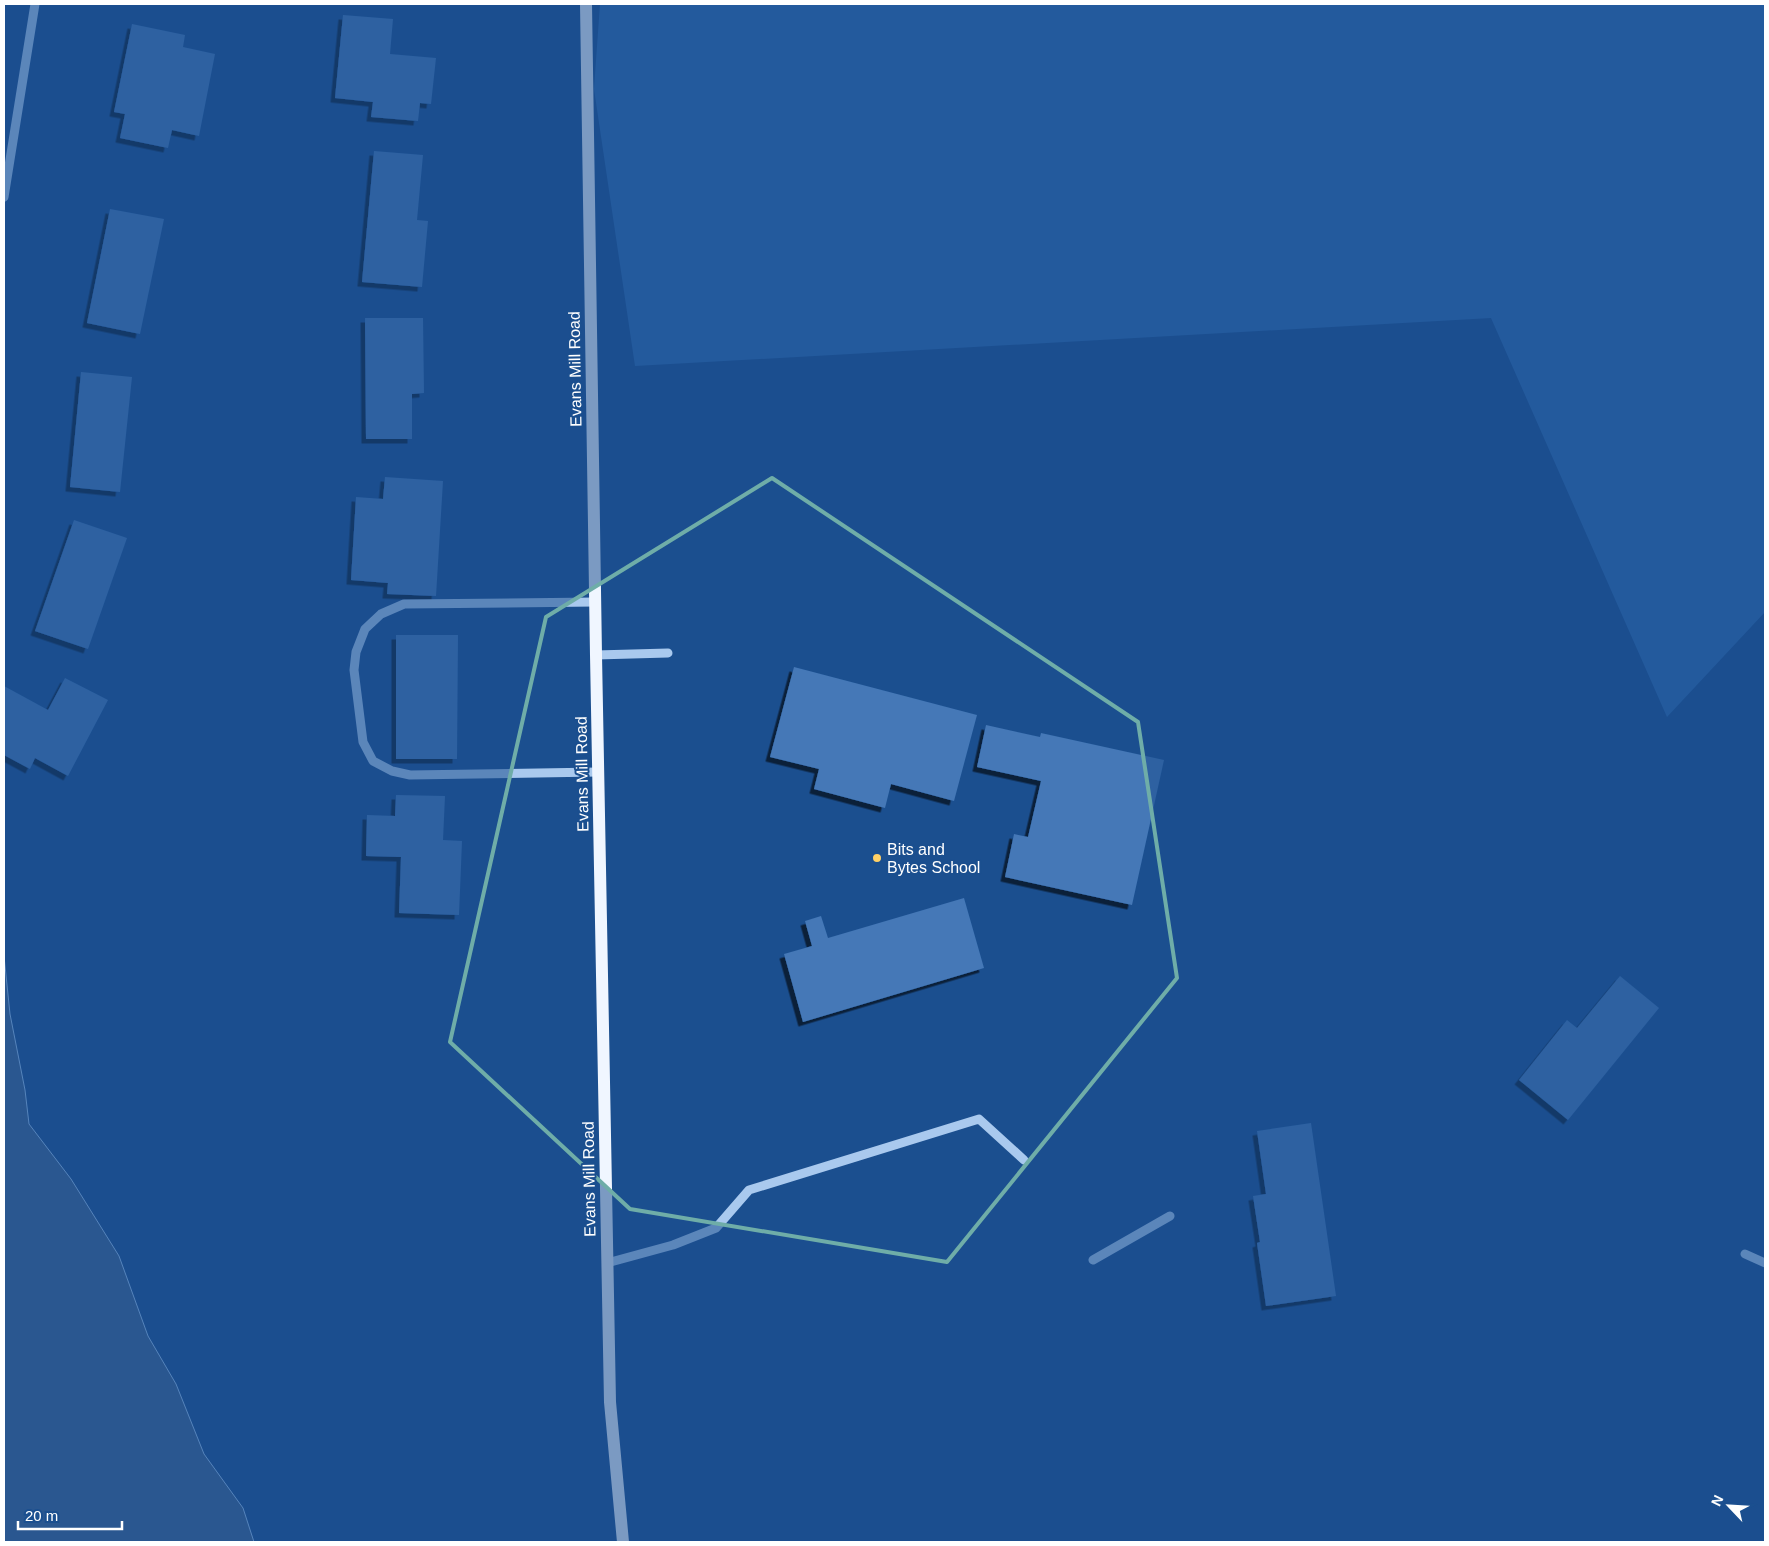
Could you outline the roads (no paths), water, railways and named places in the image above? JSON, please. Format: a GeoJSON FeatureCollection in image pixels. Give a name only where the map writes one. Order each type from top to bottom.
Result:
{"type":"FeatureCollection","features":[{"type":"Feature","properties":{"kind":"main road","name":"Evans Mill Road"},"geometry":{"type":"LineString","coordinates":[[586,4],[610,1402],[623,1542]]}},
{"type":"Feature","properties":{"kind":"street"},"geometry":{"type":"LineString","coordinates":[[4,196],[34,4]]}},
{"type":"Feature","properties":{"kind":"street"},"geometry":{"type":"LineString","coordinates":[[595,602],[404,604],[381,614],[365,629],[356,652],[354,670],[363,742],[373,761],[392,771],[410,776],[598,772]]}},
{"type":"Feature","properties":{"kind":"street"},"geometry":{"type":"LineString","coordinates":[[596,655],[668,653]]}},
{"type":"Feature","properties":{"kind":"street"},"geometry":{"type":"LineString","coordinates":[[607,1262],[673,1245],[716,1228],[749,1190],[979,1119],[1024,1160]]}},
{"type":"Feature","properties":{"kind":"street"},"geometry":{"type":"LineString","coordinates":[[1093,1260],[1170,1216]]}},
{"type":"Feature","properties":{"kind":"street"},"geometry":{"type":"LineString","coordinates":[[1745,1254],[1765,1264]]}},
{"type":"Feature","properties":{"kind":"place","name":"Bits and Bytes School"},"geometry":{"type":"Point","coordinates":[877,858]}}]}
